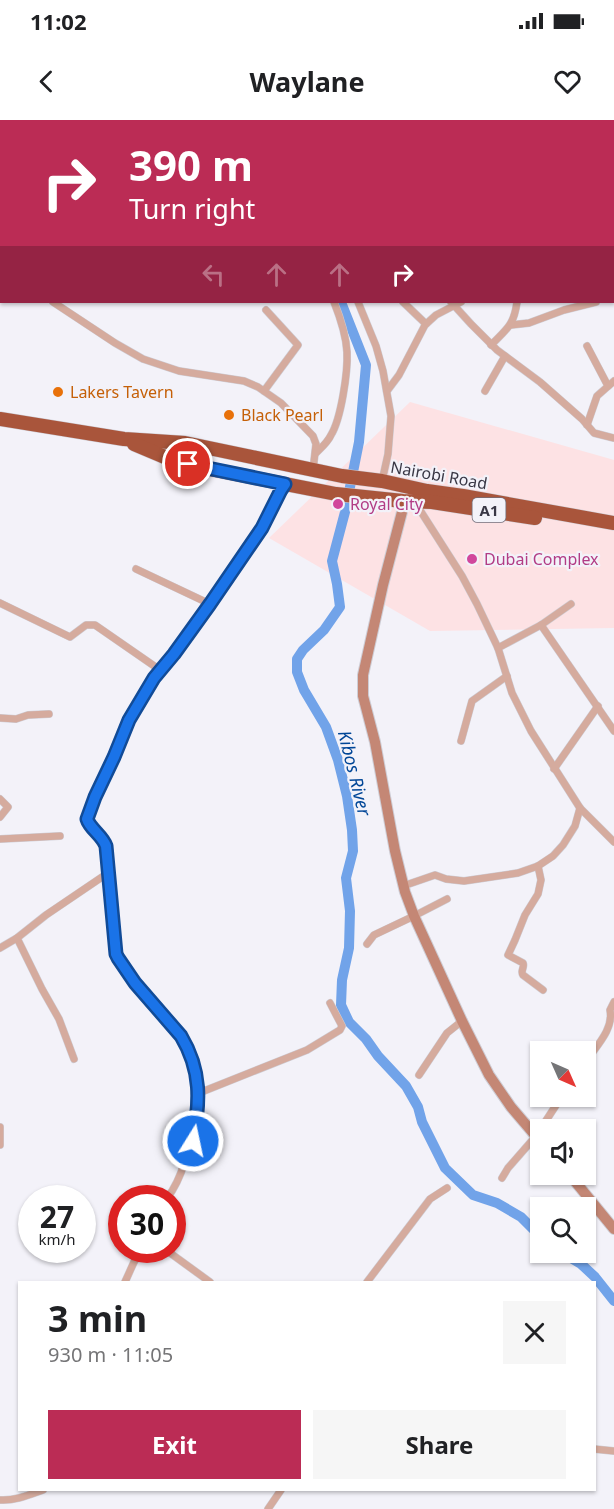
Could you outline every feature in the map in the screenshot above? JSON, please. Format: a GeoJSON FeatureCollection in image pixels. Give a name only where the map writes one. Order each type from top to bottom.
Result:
{"type":"FeatureCollection","features":[{"type":"Feature","properties":{"kind":"highway","name":"A1"},"geometry":{"type":"LineString","coordinates":[[0,419],[124,439],[193,445],[313,470]]}},
{"type":"Feature","properties":{"kind":"highway","name":"A1"},"geometry":{"type":"LineString","coordinates":[[124,439],[179,463],[285,484]]}},
{"type":"Feature","properties":{"kind":"highway"},"geometry":{"type":"LineString","coordinates":[[188,464],[193,445]]}},
{"type":"Feature","properties":{"kind":"highway","name":"Nairobi Road"},"geometry":{"type":"LineString","coordinates":[[313,470],[614,523]]}},
{"type":"Feature","properties":{"kind":"highway","name":"Nairobi Road"},"geometry":{"type":"LineString","coordinates":[[285,484],[336,494],[432,502],[614,531]]}},
{"type":"Feature","properties":{"kind":"main road"},"geometry":{"type":"LineString","coordinates":[[403,501],[362,686],[395,851],[403,886],[414,916],[462,1021],[500,1092],[530,1129]]}},
{"type":"Feature","properties":{"kind":"main road"},"geometry":{"type":"LineString","coordinates":[[578,1185],[614,1229]]}},
{"type":"Feature","properties":{"kind":"street"},"geometry":{"type":"LineString","coordinates":[[0,216],[0,227]]}},
{"type":"Feature","properties":{"kind":"street"},"geometry":{"type":"LineString","coordinates":[[58,303],[115,343],[143,359],[179,370],[244,381],[264,391],[281,403],[313,436],[316,453],[313,470]]}},
{"type":"Feature","properties":{"kind":"street"},"geometry":{"type":"LineString","coordinates":[[316,453],[332,435],[339,413],[346,375],[347,351],[334,303]]}},
{"type":"Feature","properties":{"kind":"street"},"geometry":{"type":"LineString","coordinates":[[358,303],[376,346],[387,391],[391,426],[382,481]]}},
{"type":"Feature","properties":{"kind":"street"},"geometry":{"type":"LineString","coordinates":[[404,303],[426,324]]}},
{"type":"Feature","properties":{"kind":"street"},"geometry":{"type":"LineString","coordinates":[[387,391],[399,375],[426,324],[455,303],[491,345],[540,382],[594,432],[614,438]]}},
{"type":"Feature","properties":{"kind":"street"},"geometry":{"type":"LineString","coordinates":[[491,345],[511,325],[517,303]]}},
{"type":"Feature","properties":{"kind":"street"},"geometry":{"type":"LineString","coordinates":[[511,325],[529,323],[564,310],[592,303]]}},
{"type":"Feature","properties":{"kind":"street"},"geometry":{"type":"LineString","coordinates":[[264,391],[298,345],[266,310]]}},
{"type":"Feature","properties":{"kind":"street"},"geometry":{"type":"LineString","coordinates":[[587,346],[611,384],[597,396],[587,425]]}},
{"type":"Feature","properties":{"kind":"street"},"geometry":{"type":"LineString","coordinates":[[485,391],[505,356]]}},
{"type":"Feature","properties":{"kind":"street"},"geometry":{"type":"LineString","coordinates":[[175,1185],[193,1141],[198,1114],[199,1093],[195,1066],[181,1036],[135,983],[116,954],[104,842],[87,822],[87,817],[129,720],[154,678],[210,604],[262,528],[285,484]]}},
{"type":"Feature","properties":{"kind":"street"},"geometry":{"type":"LineString","coordinates":[[418,507],[477,604],[498,648],[512,693],[526,722],[580,808],[614,842]]}},
{"type":"Feature","properties":{"kind":"street"},"geometry":{"type":"LineString","coordinates":[[136,569],[210,604]]}},
{"type":"Feature","properties":{"kind":"street"},"geometry":{"type":"LineString","coordinates":[[0,603],[70,637],[86,625],[95,625],[160,670]]}},
{"type":"Feature","properties":{"kind":"street"},"geometry":{"type":"LineString","coordinates":[[498,648],[542,625],[571,604]]}},
{"type":"Feature","properties":{"kind":"street"},"geometry":{"type":"LineString","coordinates":[[542,625],[614,731]]}},
{"type":"Feature","properties":{"kind":"street"},"geometry":{"type":"LineString","coordinates":[[461,741],[472,701],[507,676]]}},
{"type":"Feature","properties":{"kind":"street"},"geometry":{"type":"LineString","coordinates":[[554,769],[598,706]]}},
{"type":"Feature","properties":{"kind":"street"},"geometry":{"type":"LineString","coordinates":[[0,718],[16,719],[49,714]]}},
{"type":"Feature","properties":{"kind":"street"},"geometry":{"type":"LineString","coordinates":[[0,799],[8,807],[0,817]]}},
{"type":"Feature","properties":{"kind":"street"},"geometry":{"type":"LineString","coordinates":[[403,886],[435,875],[464,882],[518,873],[538,866],[554,856],[563,845],[575,826],[580,808]]}},
{"type":"Feature","properties":{"kind":"street"},"geometry":{"type":"LineString","coordinates":[[0,839],[60,836]]}},
{"type":"Feature","properties":{"kind":"street"},"geometry":{"type":"LineString","coordinates":[[538,866],[541,880],[538,894],[525,915],[508,955],[523,963],[523,975],[543,990]]}},
{"type":"Feature","properties":{"kind":"street"},"geometry":{"type":"LineString","coordinates":[[0,948],[108,873]]}},
{"type":"Feature","properties":{"kind":"street"},"geometry":{"type":"LineString","coordinates":[[367,944],[374,935],[447,899]]}},
{"type":"Feature","properties":{"kind":"street"},"geometry":{"type":"LineString","coordinates":[[17,938],[59,1019],[74,1059]]}},
{"type":"Feature","properties":{"kind":"street"},"geometry":{"type":"LineString","coordinates":[[596,1047],[609,1029],[612,1018],[610,1010],[614,1002]]}},
{"type":"Feature","properties":{"kind":"street"},"geometry":{"type":"LineString","coordinates":[[199,1093],[307,1050],[340,1030],[342,1026],[330,1003]]}},
{"type":"Feature","properties":{"kind":"street"},"geometry":{"type":"LineString","coordinates":[[419,1075],[447,1033],[462,1021]]}},
{"type":"Feature","properties":{"kind":"street"},"geometry":{"type":"LineString","coordinates":[[0,1127],[0,1145]]}},
{"type":"Feature","properties":{"kind":"street"},"geometry":{"type":"LineString","coordinates":[[502,1178],[508,1168],[530,1146]]}},
{"type":"Feature","properties":{"kind":"street"},"geometry":{"type":"LineString","coordinates":[[368,1281],[430,1199],[447,1188]]}},
{"type":"Feature","properties":{"kind":"street"},"geometry":{"type":"LineString","coordinates":[[125,1281],[134,1263]]}},
{"type":"Feature","properties":{"kind":"street"},"geometry":{"type":"LineString","coordinates":[[184,1263],[209,1281]]}},
{"type":"Feature","properties":{"kind":"street"},"geometry":{"type":"LineString","coordinates":[[596,1449],[614,1451]]}},
{"type":"Feature","properties":{"kind":"street"},"geometry":{"type":"LineString","coordinates":[[0,1500],[24,1497],[39,1491]]}},
{"type":"Feature","properties":{"kind":"street"},"geometry":{"type":"LineString","coordinates":[[268,1509],[281,1491]]}},
{"type":"Feature","properties":{"kind":"street"},"geometry":{"type":"LineString","coordinates":[[7,1509],[9,1500]]}},
{"type":"Feature","properties":{"kind":"shaded area"},"geometry":{"type":"Polygon","coordinates":[[[410,402],[614,460],[614,628],[430,631],[269,538],[410,402]]]}},
{"type":"Feature","properties":{"kind":"waterway","name":"Kibos River"},"geometry":{"type":"LineString","coordinates":[[341,303],[366,365],[359,442],[345,512],[332,561],[340,607],[324,630],[297,659],[297,672],[304,690],[326,727],[338,760],[352,830],[353,851],[346,878],[350,911],[349,948],[342,980],[341,1005],[349,1022],[406,1086],[418,1107],[422,1122],[445,1168],[473,1195],[497,1203],[521,1217],[530,1226]]}},
{"type":"Feature","properties":{"kind":"waterway","name":"Kibos River"},"geometry":{"type":"LineString","coordinates":[[579,1263],[595,1277],[614,1301]]}},
{"type":"Feature","properties":{"kind":"place","name":"Lakers Tavern"},"geometry":{"type":"Point","coordinates":[58,392]}},
{"type":"Feature","properties":{"kind":"place","name":"Black Pearl"},"geometry":{"type":"Point","coordinates":[229,415]}},
{"type":"Feature","properties":{"kind":"place","name":"Royal City"},"geometry":{"type":"Point","coordinates":[338,504]}},
{"type":"Feature","properties":{"kind":"place","name":"Dubai Complex"},"geometry":{"type":"Point","coordinates":[472,559]}},
{"type":"Feature","properties":{"kind":"route"},"geometry":{"type":"LineString","coordinates":[[188,464],[285,484],[262,528],[174,654],[154,678],[129,720],[95,797],[87,822],[106,846],[116,954],[135,983],[181,1036],[195,1066],[199,1093],[193,1141]]}}]}
